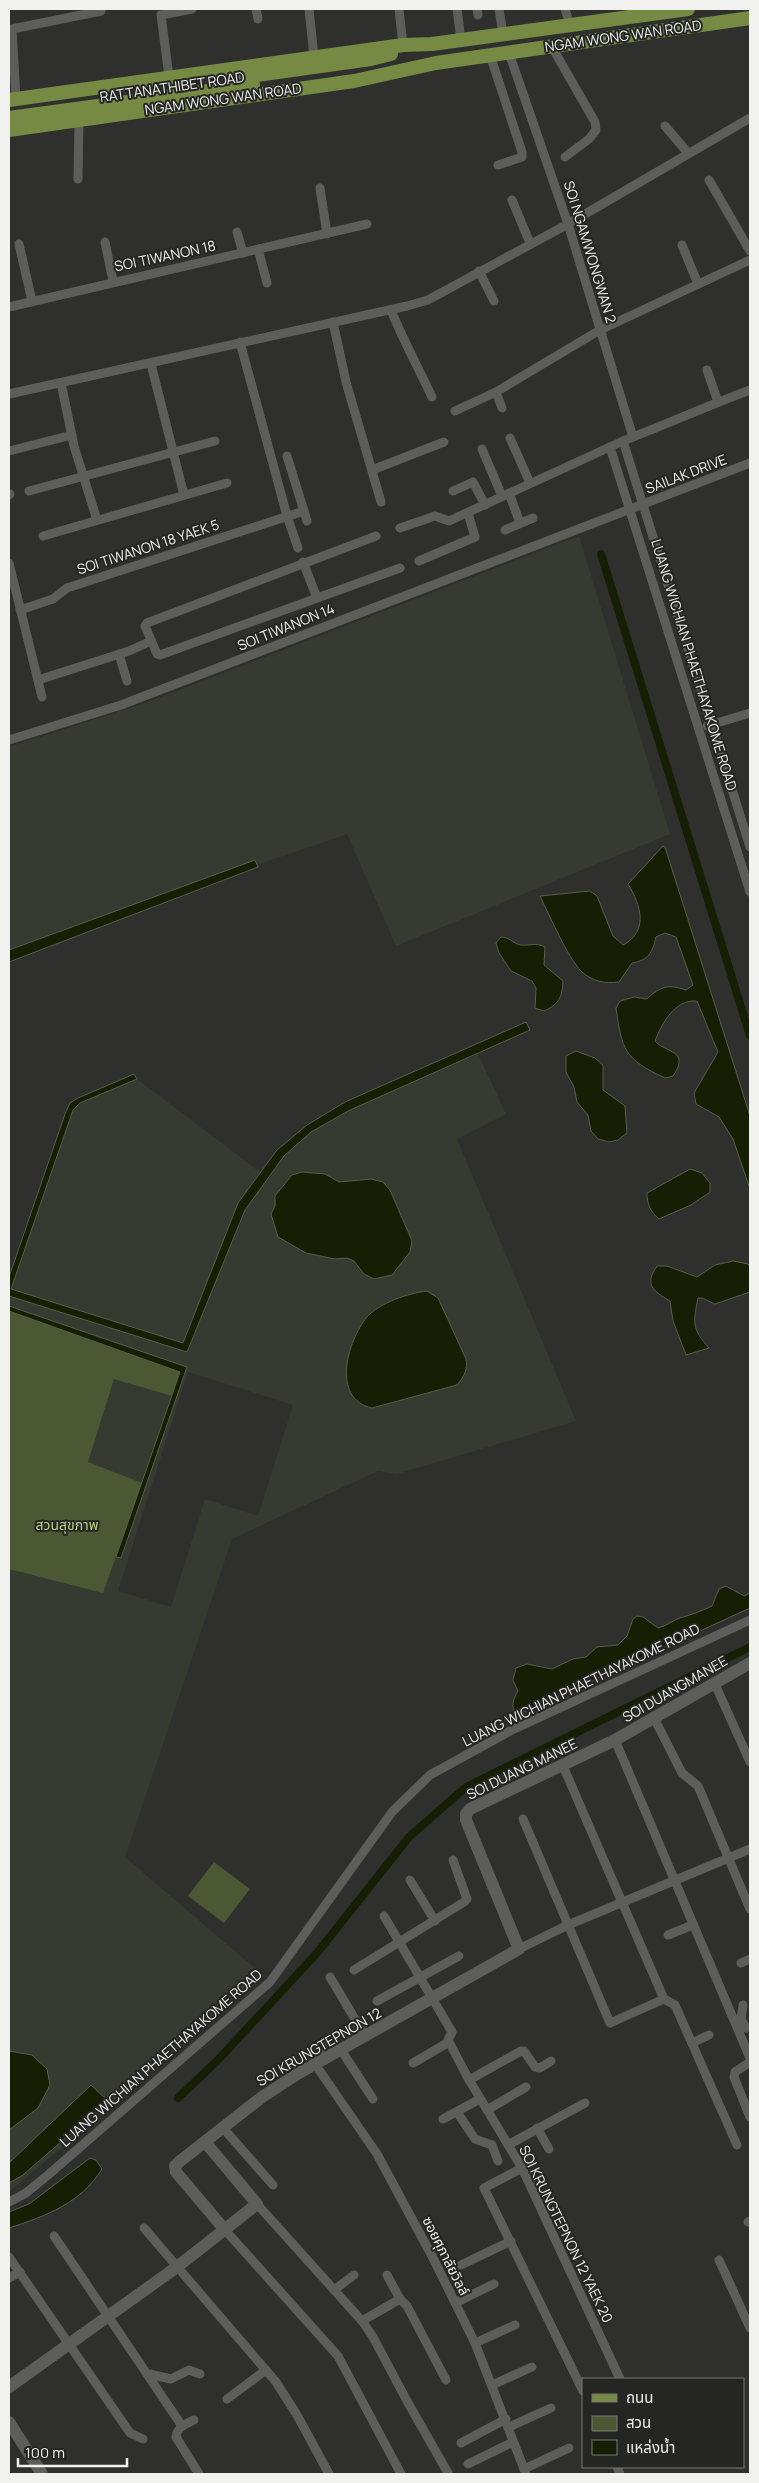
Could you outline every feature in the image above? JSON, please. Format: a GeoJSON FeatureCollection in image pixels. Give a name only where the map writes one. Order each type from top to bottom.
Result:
{"type":"FeatureCollection","features":[{"type":"Feature","properties":{"kind":"main road","name":"NGAM WONG WAN ROAD"},"geometry":{"type":"LineString","coordinates":[[11,102],[169,77],[314,57],[403,45],[432,44],[687,9]]}},
{"type":"Feature","properties":{"kind":"main road","name":"NGAM WONG WAN ROAD"},"geometry":{"type":"LineString","coordinates":[[9,130],[354,81],[436,63],[750,18]]}},
{"type":"Feature","properties":{"kind":"main road","name":"NGAM WONG WAN ROAD"},"geometry":{"type":"LineString","coordinates":[[337,69],[432,44]]}},
{"type":"Feature","properties":{"kind":"main road","name":"NGAM WONG WAN ROAD"},"geometry":{"type":"LineString","coordinates":[[337,69],[436,63]]}},
{"type":"Feature","properties":{"kind":"main road","name":"RATTANATHIBET ROAD"},"geometry":{"type":"LineString","coordinates":[[11,102],[337,69]]}},
{"type":"Feature","properties":{"kind":"main road","name":"RATTANATHIBET ROAD"},"geometry":{"type":"LineString","coordinates":[[9,118],[337,69]]}},
{"type":"Feature","properties":{"kind":"main road"},"geometry":{"type":"LineString","coordinates":[[9,118],[30,127]]}},
{"type":"Feature","properties":{"kind":"street"},"geometry":{"type":"LineString","coordinates":[[169,77],[161,14],[192,9]]}},
{"type":"Feature","properties":{"kind":"street"},"geometry":{"type":"LineString","coordinates":[[256,9],[258,19]]}},
{"type":"Feature","properties":{"kind":"street"},"geometry":{"type":"LineString","coordinates":[[309,9],[314,57]]}},
{"type":"Feature","properties":{"kind":"street"},"geometry":{"type":"LineString","coordinates":[[399,9],[403,45]]}},
{"type":"Feature","properties":{"kind":"street"},"geometry":{"type":"LineString","coordinates":[[457,9],[461,40]]}},
{"type":"Feature","properties":{"kind":"street"},"geometry":{"type":"LineString","coordinates":[[499,9],[503,34]]}},
{"type":"Feature","properties":{"kind":"street"},"geometry":{"type":"LineString","coordinates":[[565,9],[570,25]]}},
{"type":"Feature","properties":{"kind":"street"},"geometry":{"type":"LineString","coordinates":[[11,102],[12,29],[101,11]]}},
{"type":"Feature","properties":{"kind":"street"},"geometry":{"type":"LineString","coordinates":[[552,47],[595,122],[596,130],[589,139],[565,157]]}},
{"type":"Feature","properties":{"kind":"street","name":"SOI NGAMWONGWAN 2"},"geometry":{"type":"LineString","coordinates":[[509,53],[568,224],[633,437]]}},
{"type":"Feature","properties":{"kind":"street"},"geometry":{"type":"LineString","coordinates":[[490,55],[522,152],[522,157],[519,159],[498,165]]}},
{"type":"Feature","properties":{"kind":"street"},"geometry":{"type":"LineString","coordinates":[[9,394],[151,364],[428,300],[568,224],[750,118]]}},
{"type":"Feature","properties":{"kind":"street"},"geometry":{"type":"LineString","coordinates":[[78,179],[79,120]]}},
{"type":"Feature","properties":{"kind":"street"},"geometry":{"type":"LineString","coordinates":[[665,126],[688,153]]}},
{"type":"Feature","properties":{"kind":"street"},"geometry":{"type":"LineString","coordinates":[[709,180],[750,251]]}},
{"type":"Feature","properties":{"kind":"street"},"geometry":{"type":"LineString","coordinates":[[320,188],[327,234]]}},
{"type":"Feature","properties":{"kind":"street"},"geometry":{"type":"LineString","coordinates":[[512,200],[530,243]]}},
{"type":"Feature","properties":{"kind":"street","name":"SOI TIWANON 18"},"geometry":{"type":"LineString","coordinates":[[9,307],[113,281],[367,224]]}},
{"type":"Feature","properties":{"kind":"street"},"geometry":{"type":"LineString","coordinates":[[237,232],[243,253]]}},
{"type":"Feature","properties":{"kind":"street"},"geometry":{"type":"LineString","coordinates":[[105,242],[113,281]]}},
{"type":"Feature","properties":{"kind":"street"},"geometry":{"type":"LineString","coordinates":[[19,244],[32,301]]}},
{"type":"Feature","properties":{"kind":"street"},"geometry":{"type":"LineString","coordinates":[[682,245],[698,284]]}},
{"type":"Feature","properties":{"kind":"street"},"geometry":{"type":"LineString","coordinates":[[258,249],[267,283]]}},
{"type":"Feature","properties":{"kind":"street"},"geometry":{"type":"LineString","coordinates":[[455,411],[496,392],[600,330],[750,260]]}},
{"type":"Feature","properties":{"kind":"street"},"geometry":{"type":"LineString","coordinates":[[479,271],[494,301]]}},
{"type":"Feature","properties":{"kind":"street"},"geometry":{"type":"LineString","coordinates":[[391,310],[405,346],[416,363],[432,397]]}},
{"type":"Feature","properties":{"kind":"street"},"geometry":{"type":"LineString","coordinates":[[333,322],[346,382],[380,502]]}},
{"type":"Feature","properties":{"kind":"street"},"geometry":{"type":"LineString","coordinates":[[240,342],[287,516],[298,548]]}},
{"type":"Feature","properties":{"kind":"street"},"geometry":{"type":"LineString","coordinates":[[151,364],[184,495]]}},
{"type":"Feature","properties":{"kind":"street"},"geometry":{"type":"LineString","coordinates":[[707,370],[718,402]]}},
{"type":"Feature","properties":{"kind":"street"},"geometry":{"type":"LineString","coordinates":[[60,383],[72,435],[96,520]]}},
{"type":"Feature","properties":{"kind":"street"},"geometry":{"type":"LineString","coordinates":[[400,528],[435,516],[446,521],[468,513],[623,441],[646,434],[670,421],[750,390]]}},
{"type":"Feature","properties":{"kind":"street"},"geometry":{"type":"LineString","coordinates":[[496,392],[502,408]]}},
{"type":"Feature","properties":{"kind":"street"},"geometry":{"type":"LineString","coordinates":[[9,451],[72,435]]}},
{"type":"Feature","properties":{"kind":"street"},"geometry":{"type":"LineString","coordinates":[[510,438],[530,483]]}},
{"type":"Feature","properties":{"kind":"street"},"geometry":{"type":"LineString","coordinates":[[29,491],[215,441]]}},
{"type":"Feature","properties":{"kind":"street","name":"LUANG WICHIAN PHAETHAYAKOME ROAD"},"geometry":{"type":"LineString","coordinates":[[623,441],[750,847]]}},
{"type":"Feature","properties":{"kind":"street"},"geometry":{"type":"LineString","coordinates":[[372,470],[444,442]]}},
{"type":"Feature","properties":{"kind":"street","name":"LUANG WICHIAN PHAETHAYAKOME ROAD"},"geometry":{"type":"LineString","coordinates":[[610,447],[750,892]]}},
{"type":"Feature","properties":{"kind":"street"},"geometry":{"type":"LineString","coordinates":[[482,449],[520,524]]}},
{"type":"Feature","properties":{"kind":"street","name":"SOI TIWANON 18 YAEK 5"},"geometry":{"type":"LineString","coordinates":[[20,610],[53,599],[67,588],[287,516],[305,516],[287,456]]}},
{"type":"Feature","properties":{"kind":"street","name":"SAILAK DRIVE"},"geometry":{"type":"LineString","coordinates":[[570,532],[750,463]]}},
{"type":"Feature","properties":{"kind":"street"},"geometry":{"type":"LineString","coordinates":[[452,491],[473,482],[485,505]]}},
{"type":"Feature","properties":{"kind":"street"},"geometry":{"type":"LineString","coordinates":[[43,536],[227,483]]}},
{"type":"Feature","properties":{"kind":"street"},"geometry":{"type":"LineString","coordinates":[[419,561],[475,537],[468,513]]}},
{"type":"Feature","properties":{"kind":"street"},"geometry":{"type":"LineString","coordinates":[[505,530],[533,518]]}},
{"type":"Feature","properties":{"kind":"street","name":"SOI TIWANON 14"},"geometry":{"type":"LineString","coordinates":[[9,740],[122,705],[570,532]]}},
{"type":"Feature","properties":{"kind":"street"},"geometry":{"type":"LineString","coordinates":[[376,536],[303,562],[147,623],[145,626],[157,654],[160,655],[400,568]]}},
{"type":"Feature","properties":{"kind":"street"},"geometry":{"type":"LineString","coordinates":[[303,562],[317,598]]}},
{"type":"Feature","properties":{"kind":"street"},"geometry":{"type":"LineString","coordinates":[[9,563],[42,697]]}},
{"type":"Feature","properties":{"kind":"street"},"geometry":{"type":"LineString","coordinates":[[38,680],[119,654],[151,641]]}},
{"type":"Feature","properties":{"kind":"street"},"geometry":{"type":"LineString","coordinates":[[119,654],[127,681]]}},
{"type":"Feature","properties":{"kind":"street"},"geometry":{"type":"LineString","coordinates":[[699,728],[750,713]]}},
{"type":"Feature","properties":{"kind":"street","name":"LUANG WICHIAN PHAETHAYAKOME ROAD"},"geometry":{"type":"LineString","coordinates":[[9,2202],[26,2193],[48,2175],[270,1982],[392,1812],[430,1775],[510,1731],[750,1620]]}},
{"type":"Feature","properties":{"kind":"street","name":"SOI DUANGMANEE"},"geometry":{"type":"LineString","coordinates":[[615,1740],[714,1682],[750,1664]]}},
{"type":"Feature","properties":{"kind":"street"},"geometry":{"type":"LineString","coordinates":[[714,1682],[749,1760]]}},
{"type":"Feature","properties":{"kind":"street"},"geometry":{"type":"LineString","coordinates":[[654,1718],[682,1772],[698,1786],[750,1909]]}},
{"type":"Feature","properties":{"kind":"street"},"geometry":{"type":"LineString","coordinates":[[615,1740],[674,1881],[738,2020],[750,2060],[735,2072],[734,2077],[750,2117]]}},
{"type":"Feature","properties":{"kind":"street","name":"SOI DUANG MANEE"},"geometry":{"type":"LineString","coordinates":[[519,1949],[466,1820],[466,1814],[470,1809],[615,1740]]}},
{"type":"Feature","properties":{"kind":"street"},"geometry":{"type":"LineString","coordinates":[[563,1766],[664,1999],[675,2005],[738,2145]]}},
{"type":"Feature","properties":{"kind":"street"},"geometry":{"type":"LineString","coordinates":[[523,1819],[610,2023],[664,1999]]}},
{"type":"Feature","properties":{"kind":"street","name":"SOI KRUNGTEPNON 12"},"geometry":{"type":"LineString","coordinates":[[226,2230],[176,2172],[175,2166],[262,2097],[319,2062],[519,1949],[568,1925],[750,1849]]}},
{"type":"Feature","properties":{"kind":"street"},"geometry":{"type":"LineString","coordinates":[[354,1970],[467,1899],[453,1860]]}},
{"type":"Feature","properties":{"kind":"street"},"geometry":{"type":"LineString","coordinates":[[410,1880],[434,1920]]}},
{"type":"Feature","properties":{"kind":"street"},"geometry":{"type":"LineString","coordinates":[[384,1916],[432,1999]]}},
{"type":"Feature","properties":{"kind":"street"},"geometry":{"type":"LineString","coordinates":[[668,1935],[693,1924]]}},
{"type":"Feature","properties":{"kind":"street"},"geometry":{"type":"LineString","coordinates":[[377,2001],[459,1956]]}},
{"type":"Feature","properties":{"kind":"street"},"geometry":{"type":"LineString","coordinates":[[741,1963],[750,1959]]}},
{"type":"Feature","properties":{"kind":"street"},"geometry":{"type":"LineString","coordinates":[[330,1977],[365,2036]]}},
{"type":"Feature","properties":{"kind":"street","name":"SOI KRUNGTEPNON 12 YAEK 20"},"geometry":{"type":"LineString","coordinates":[[432,1999],[452,2032],[448,2042],[522,2168],[620,2378]]}},
{"type":"Feature","properties":{"kind":"street"},"geometry":{"type":"LineString","coordinates":[[738,2020],[743,2005]]}},
{"type":"Feature","properties":{"kind":"street"},"geometry":{"type":"LineString","coordinates":[[738,2020],[746,2028]]}},
{"type":"Feature","properties":{"kind":"street"},"geometry":{"type":"LineString","coordinates":[[692,2043],[709,2036]]}},
{"type":"Feature","properties":{"kind":"street"},"geometry":{"type":"LineString","coordinates":[[319,2062],[318,2048],[330,2040]]}},
{"type":"Feature","properties":{"kind":"street"},"geometry":{"type":"LineString","coordinates":[[412,2063],[448,2042]]}},
{"type":"Feature","properties":{"kind":"street"},"geometry":{"type":"LineString","coordinates":[[341,2050],[373,2099]]}},
{"type":"Feature","properties":{"kind":"street"},"geometry":{"type":"LineString","coordinates":[[469,2080],[521,2051],[524,2051],[535,2067],[540,2068],[551,2061]]}},
{"type":"Feature","properties":{"kind":"street","name":"ซอยศุภาลัยวิลล์"},"geometry":{"type":"LineString","coordinates":[[319,2062],[377,2154],[455,2303],[475,2343],[525,2471]]}},
{"type":"Feature","properties":{"kind":"street"},"geometry":{"type":"LineString","coordinates":[[487,2110],[526,2087]]}},
{"type":"Feature","properties":{"kind":"street"},"geometry":{"type":"LineString","coordinates":[[443,2119],[480,2099]]}},
{"type":"Feature","properties":{"kind":"street"},"geometry":{"type":"LineString","coordinates":[[508,2145],[585,2103]]}},
{"type":"Feature","properties":{"kind":"street"},"geometry":{"type":"LineString","coordinates":[[457,2112],[475,2139],[492,2145],[498,2161]]}},
{"type":"Feature","properties":{"kind":"street"},"geometry":{"type":"LineString","coordinates":[[223,2128],[273,2185]]}},
{"type":"Feature","properties":{"kind":"street"},"geometry":{"type":"LineString","coordinates":[[538,2128],[549,2149]]}},
{"type":"Feature","properties":{"kind":"street"},"geometry":{"type":"LineString","coordinates":[[206,2142],[257,2204],[362,2321],[373,2337],[448,2472]]}},
{"type":"Feature","properties":{"kind":"street"},"geometry":{"type":"LineString","coordinates":[[522,2168],[484,2188],[582,2389]]}},
{"type":"Feature","properties":{"kind":"street"},"geometry":{"type":"LineString","coordinates":[[9,2387],[226,2230],[257,2204]]}},
{"type":"Feature","properties":{"kind":"street"},"geometry":{"type":"LineString","coordinates":[[144,2228],[266,2370],[297,2415],[329,2474]]}},
{"type":"Feature","properties":{"kind":"street"},"geometry":{"type":"LineString","coordinates":[[226,2230],[338,2356],[401,2474]]}},
{"type":"Feature","properties":{"kind":"street"},"geometry":{"type":"LineString","coordinates":[[54,2236],[149,2374],[182,2426]]}},
{"type":"Feature","properties":{"kind":"street"},"geometry":{"type":"LineString","coordinates":[[461,2265],[511,2241]]}},
{"type":"Feature","properties":{"kind":"street"},"geometry":{"type":"LineString","coordinates":[[9,2257],[130,2433],[143,2439]]}},
{"type":"Feature","properties":{"kind":"street"},"geometry":{"type":"LineString","coordinates":[[719,2260],[750,2328]]}},
{"type":"Feature","properties":{"kind":"street"},"geometry":{"type":"LineString","coordinates":[[9,2278],[20,2272]]}},
{"type":"Feature","properties":{"kind":"street"},"geometry":{"type":"LineString","coordinates":[[334,2290],[354,2275]]}},
{"type":"Feature","properties":{"kind":"street"},"geometry":{"type":"LineString","coordinates":[[387,2275],[400,2299],[407,2306],[446,2380]]}},
{"type":"Feature","properties":{"kind":"street"},"geometry":{"type":"LineString","coordinates":[[455,2303],[494,2284]]}},
{"type":"Feature","properties":{"kind":"street"},"geometry":{"type":"LineString","coordinates":[[362,2321],[400,2299]]}},
{"type":"Feature","properties":{"kind":"street"},"geometry":{"type":"LineString","coordinates":[[475,2343],[515,2325]]}},
{"type":"Feature","properties":{"kind":"street"},"geometry":{"type":"LineString","coordinates":[[492,2385],[532,2367]]}},
{"type":"Feature","properties":{"kind":"street"},"geometry":{"type":"LineString","coordinates":[[149,2374],[171,2379],[189,2370],[200,2374]]}},
{"type":"Feature","properties":{"kind":"street"},"geometry":{"type":"LineString","coordinates":[[227,2399],[266,2370]]}},
{"type":"Feature","properties":{"kind":"street"},"geometry":{"type":"LineString","coordinates":[[461,2443],[507,2423],[551,2408]]}},
{"type":"Feature","properties":{"kind":"street"},"geometry":{"type":"LineString","coordinates":[[194,2420],[182,2426],[176,2432],[176,2437],[199,2474]]}},
{"type":"Feature","properties":{"kind":"street"},"geometry":{"type":"LineString","coordinates":[[9,2422],[42,2474]]}},
{"type":"Feature","properties":{"kind":"street"},"geometry":{"type":"LineString","coordinates":[[468,2464],[513,2442]]}},
{"type":"Feature","properties":{"kind":"street"},"geometry":{"type":"LineString","coordinates":[[525,2471],[570,2448]]}},
{"type":"Feature","properties":{"kind":"shaded area"},"geometry":{"type":"Polygon","coordinates":[[[579,536],[670,834],[396,946],[347,834],[9,950],[9,747],[148,702],[579,536]]]}},
{"type":"Feature","properties":{"kind":"shaded area"},"geometry":{"type":"Polygon","coordinates":[[[478,1054],[506,1114],[457,1139],[576,1421],[397,1474],[378,1471],[232,1539],[125,1857],[264,1976],[9,2192],[9,1296],[187,1352],[245,1210],[284,1156],[311,1132],[350,1110],[478,1054]],[[188,1372],[118,1591],[171,1607],[205,1499],[258,1516],[293,1405],[188,1372]]]}},
{"type":"Feature","properties":{"kind":"shaded area"},"geometry":{"type":"Polygon","coordinates":[[[137,1079],[260,1172],[238,1204],[183,1343],[11,1289],[73,1110],[80,1103],[137,1079]]]}},
{"type":"Feature","properties":{"kind":"green space","name":"สวนสุขภาพ"},"geometry":{"type":"Polygon","coordinates":[[[9,1311],[180,1371],[172,1396],[114,1379],[88,1462],[142,1483],[103,1593],[9,1569],[9,1311]]]}},
{"type":"Feature","properties":{"kind":"green space"},"geometry":{"type":"Polygon","coordinates":[[[214,1862],[250,1889],[224,1923],[188,1896],[214,1862]]]}},
{"type":"Feature","properties":{"kind":"water"},"geometry":{"type":"Polygon","coordinates":[[[663,846],[665,847],[750,1116],[750,1189],[733,1139],[719,1117],[696,1104],[694,1093],[718,1052],[697,1001],[689,1001],[676,1008],[661,1027],[655,1041],[678,1057],[678,1068],[673,1076],[665,1078],[633,1059],[627,1052],[620,1034],[616,1008],[620,1001],[634,997],[647,999],[656,991],[665,987],[686,990],[693,985],[676,937],[665,933],[656,937],[649,955],[642,960],[632,963],[619,982],[599,981],[590,978],[576,965],[540,896],[590,891],[597,896],[613,936],[623,945],[637,933],[640,917],[636,900],[628,884],[663,846]]]}},
{"type":"Feature","properties":{"kind":"water"},"geometry":{"type":"Polygon","coordinates":[[[255,860],[258,867],[9,962],[9,950],[255,860]]]}},
{"type":"Feature","properties":{"kind":"water"},"geometry":{"type":"Polygon","coordinates":[[[501,937],[520,945],[536,944],[545,947],[544,965],[563,981],[561,996],[553,1006],[544,1011],[535,1008],[536,988],[532,981],[511,971],[499,953],[496,943],[501,937]]]}},
{"type":"Feature","properties":{"kind":"water"},"geometry":{"type":"Polygon","coordinates":[[[526,1022],[530,1030],[350,1110],[311,1132],[284,1156],[245,1210],[187,1352],[9,1296],[9,1277],[65,1114],[70,1103],[78,1098],[134,1074],[137,1079],[80,1103],[73,1110],[11,1289],[183,1343],[238,1203],[277,1150],[307,1125],[345,1102],[526,1022]]]}},
{"type":"Feature","properties":{"kind":"water"},"geometry":{"type":"Polygon","coordinates":[[[576,1051],[595,1058],[603,1065],[603,1090],[625,1106],[627,1133],[618,1140],[609,1142],[598,1139],[591,1131],[588,1115],[577,1102],[574,1087],[566,1072],[566,1056],[576,1051]]]}},
{"type":"Feature","properties":{"kind":"water"},"geometry":{"type":"Polygon","coordinates":[[[690,1169],[702,1173],[710,1183],[710,1192],[691,1205],[659,1219],[650,1208],[647,1193],[690,1169]]]}},
{"type":"Feature","properties":{"kind":"water"},"geometry":{"type":"Polygon","coordinates":[[[302,1172],[325,1174],[339,1182],[371,1179],[383,1182],[390,1190],[412,1241],[410,1252],[392,1275],[374,1279],[364,1274],[354,1261],[347,1258],[335,1259],[306,1253],[278,1237],[271,1214],[275,1206],[275,1196],[292,1175],[302,1172]]]}},
{"type":"Feature","properties":{"kind":"water"},"geometry":{"type":"Polygon","coordinates":[[[733,1261],[748,1264],[750,1267],[750,1292],[715,1304],[698,1298],[695,1325],[699,1336],[709,1348],[686,1355],[673,1321],[670,1301],[652,1287],[651,1278],[653,1273],[657,1266],[667,1266],[697,1277],[715,1265],[733,1261]]]}},
{"type":"Feature","properties":{"kind":"water"},"geometry":{"type":"Polygon","coordinates":[[[427,1291],[438,1298],[466,1359],[466,1370],[462,1379],[457,1385],[372,1408],[359,1402],[351,1393],[347,1382],[347,1368],[349,1354],[360,1327],[367,1317],[379,1307],[403,1296],[427,1291]]]}},
{"type":"Feature","properties":{"kind":"water"},"geometry":{"type":"Polygon","coordinates":[[[9,1306],[187,1367],[121,1558],[116,1557],[180,1372],[9,1311],[9,1306]]]}},
{"type":"Feature","properties":{"kind":"water"},"geometry":{"type":"Polygon","coordinates":[[[726,1586],[744,1596],[750,1593],[750,1608],[517,1715],[515,1712],[513,1703],[518,1691],[513,1680],[516,1668],[527,1664],[552,1669],[573,1659],[586,1657],[597,1647],[618,1645],[627,1636],[633,1619],[637,1616],[643,1617],[658,1628],[661,1627],[712,1606],[719,1589],[726,1586]]]}},
{"type":"Feature","properties":{"kind":"water"},"geometry":{"type":"Polygon","coordinates":[[[9,2051],[32,2055],[47,2069],[50,2085],[38,2108],[9,2130],[9,2051]]]}},
{"type":"Feature","properties":{"kind":"water"},"geometry":{"type":"Polygon","coordinates":[[[91,2085],[108,2101],[23,2175],[9,2183],[9,2163],[91,2085]]]}},
{"type":"Feature","properties":{"kind":"water"},"geometry":{"type":"Polygon","coordinates":[[[90,2158],[96,2160],[102,2169],[84,2191],[49,2213],[9,2228],[9,2212],[29,2204],[90,2158]]]}},
{"type":"Feature","properties":{"kind":"waterway"},"geometry":{"type":"LineString","coordinates":[[601,554],[750,1036]]}},
{"type":"Feature","properties":{"kind":"waterway"},"geometry":{"type":"LineString","coordinates":[[178,2098],[218,2060],[317,1953],[409,1837],[466,1787],[750,1647]]}}]}
